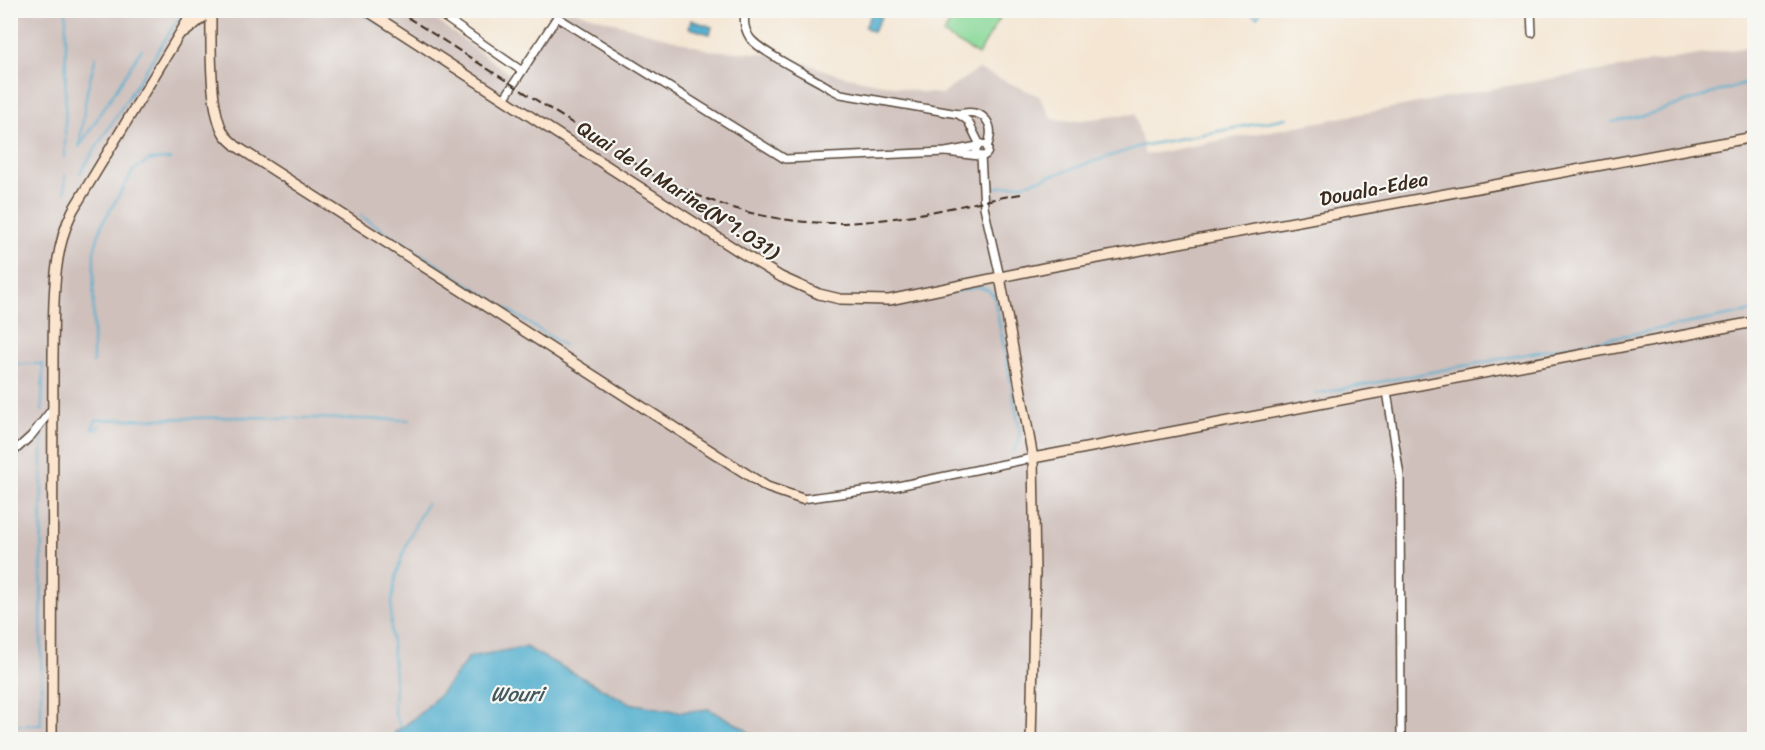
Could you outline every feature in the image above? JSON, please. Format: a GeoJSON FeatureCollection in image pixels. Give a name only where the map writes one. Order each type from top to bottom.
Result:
{"type":"FeatureCollection","features":[{"type":"Feature","properties":{"kind":"main road"},"geometry":{"type":"LineString","coordinates":[[52,740],[52,408],[54,299],[61,244],[67,222],[194,10]]}},
{"type":"Feature","properties":{"kind":"main road","name":"Quai de la Marine(N°1.031)"},"geometry":{"type":"LineString","coordinates":[[366,10],[740,252],[781,277],[819,294],[840,299],[889,300],[1000,277]]}},
{"type":"Feature","properties":{"kind":"main road"},"geometry":{"type":"LineString","coordinates":[[179,38],[212,11]]}},
{"type":"Feature","properties":{"kind":"main road"},"geometry":{"type":"LineString","coordinates":[[212,11],[212,56],[218,121],[224,135],[236,146],[767,487],[802,499]]}},
{"type":"Feature","properties":{"kind":"main road","name":"Douala-Edea"},"geometry":{"type":"LineString","coordinates":[[1000,277],[1755,137]]}},
{"type":"Feature","properties":{"kind":"main road"},"geometry":{"type":"LineString","coordinates":[[1000,277],[1032,458],[1035,573],[1031,740]]}},
{"type":"Feature","properties":{"kind":"main road"},"geometry":{"type":"LineString","coordinates":[[1032,458],[1755,322]]}},
{"type":"Feature","properties":{"kind":"street"},"geometry":{"type":"LineString","coordinates":[[434,10],[522,71]]}},
{"type":"Feature","properties":{"kind":"street"},"geometry":{"type":"LineString","coordinates":[[746,10],[743,18],[745,29],[755,44],[841,94],[958,114],[974,111],[985,119],[990,132],[982,146]]}},
{"type":"Feature","properties":{"kind":"street"},"geometry":{"type":"LineString","coordinates":[[1531,10],[1532,33]]}},
{"type":"Feature","properties":{"kind":"street"},"geometry":{"type":"LineString","coordinates":[[504,99],[557,18],[785,159],[946,152],[982,146]]}},
{"type":"Feature","properties":{"kind":"street"},"geometry":{"type":"LineString","coordinates":[[946,152],[986,155],[968,121],[958,114]]}},
{"type":"Feature","properties":{"kind":"street"},"geometry":{"type":"LineString","coordinates":[[980,156],[984,207],[1000,277]]}},
{"type":"Feature","properties":{"kind":"street"},"geometry":{"type":"LineString","coordinates":[[1387,392],[1400,476],[1401,740]]}},
{"type":"Feature","properties":{"kind":"street"},"geometry":{"type":"LineString","coordinates":[[10,455],[31,436],[52,408]]}},
{"type":"Feature","properties":{"kind":"street"},"geometry":{"type":"LineString","coordinates":[[802,499],[893,487],[1032,458]]}},
{"type":"Feature","properties":{"kind":"shaded area"},"geometry":{"type":"Polygon","coordinates":[[[10,11],[424,11],[511,75],[554,11],[574,11],[709,50],[783,55],[838,75],[921,92],[942,94],[978,69],[1039,96],[1052,119],[1072,121],[1135,114],[1145,155],[1507,86],[1754,46],[1754,739],[759,739],[709,709],[681,712],[629,703],[525,647],[469,657],[444,692],[411,722],[396,731],[395,739],[11,739],[10,11]]]}},
{"type":"Feature","properties":{"kind":"green space"},"geometry":{"type":"Polygon","coordinates":[[[957,11],[988,11],[1000,18],[978,55],[943,34],[957,11]]]}},
{"type":"Feature","properties":{"kind":"water"},"geometry":{"type":"Polygon","coordinates":[[[873,11],[884,12],[873,32],[865,27],[873,11]]]}},
{"type":"Feature","properties":{"kind":"water"},"geometry":{"type":"Polygon","coordinates":[[[691,20],[712,27],[710,34],[689,28],[691,20]]]}},
{"type":"Feature","properties":{"kind":"water","name":"Wouri"},"geometry":{"type":"Polygon","coordinates":[[[525,647],[629,703],[681,712],[709,709],[759,739],[395,739],[395,732],[436,698],[469,657],[525,647]]]}},
{"type":"Feature","properties":{"kind":"waterway"},"geometry":{"type":"LineString","coordinates":[[65,158],[66,10]]}},
{"type":"Feature","properties":{"kind":"waterway"},"geometry":{"type":"LineString","coordinates":[[80,173],[184,10]]}},
{"type":"Feature","properties":{"kind":"waterway"},"geometry":{"type":"LineString","coordinates":[[358,10],[392,32]]}},
{"type":"Feature","properties":{"kind":"waterway"},"geometry":{"type":"LineString","coordinates":[[1247,10],[1257,17],[1261,11]]}},
{"type":"Feature","properties":{"kind":"waterway"},"geometry":{"type":"LineString","coordinates":[[96,56],[87,91],[79,147],[142,49]]}},
{"type":"Feature","properties":{"kind":"waterway"},"geometry":{"type":"LineString","coordinates":[[1612,122],[1646,115],[1754,80]]}},
{"type":"Feature","properties":{"kind":"waterway"},"geometry":{"type":"LineString","coordinates":[[993,188],[1029,183],[1141,146],[1287,118]]}},
{"type":"Feature","properties":{"kind":"waterway"},"geometry":{"type":"LineString","coordinates":[[93,363],[94,251],[102,224],[134,170],[150,160],[170,159]]}},
{"type":"Feature","properties":{"kind":"waterway"},"geometry":{"type":"LineString","coordinates":[[65,175],[65,192]]}},
{"type":"Feature","properties":{"kind":"waterway"},"geometry":{"type":"LineString","coordinates":[[361,216],[563,345]]}},
{"type":"Feature","properties":{"kind":"waterway"},"geometry":{"type":"LineString","coordinates":[[919,298],[979,287],[988,290],[994,296],[1020,431],[1019,442],[1013,452]]}},
{"type":"Feature","properties":{"kind":"waterway"},"geometry":{"type":"LineString","coordinates":[[1315,394],[1754,311]]}},
{"type":"Feature","properties":{"kind":"waterway"},"geometry":{"type":"LineString","coordinates":[[10,364],[43,364],[42,411]]}},
{"type":"Feature","properties":{"kind":"waterway"},"geometry":{"type":"LineString","coordinates":[[100,425],[97,429],[92,429],[96,420],[247,417],[410,420]]}},
{"type":"Feature","properties":{"kind":"waterway"},"geometry":{"type":"LineString","coordinates":[[10,725],[41,725],[42,427]]}},
{"type":"Feature","properties":{"kind":"waterway"},"geometry":{"type":"LineString","coordinates":[[402,727],[394,711],[392,601],[402,557],[427,503]]}},
{"type":"Feature","properties":{"kind":"railway"},"geometry":{"type":"LineString","coordinates":[[396,10],[650,173],[700,196],[751,213],[804,222],[860,222],[921,214],[1021,194]]}}]}
